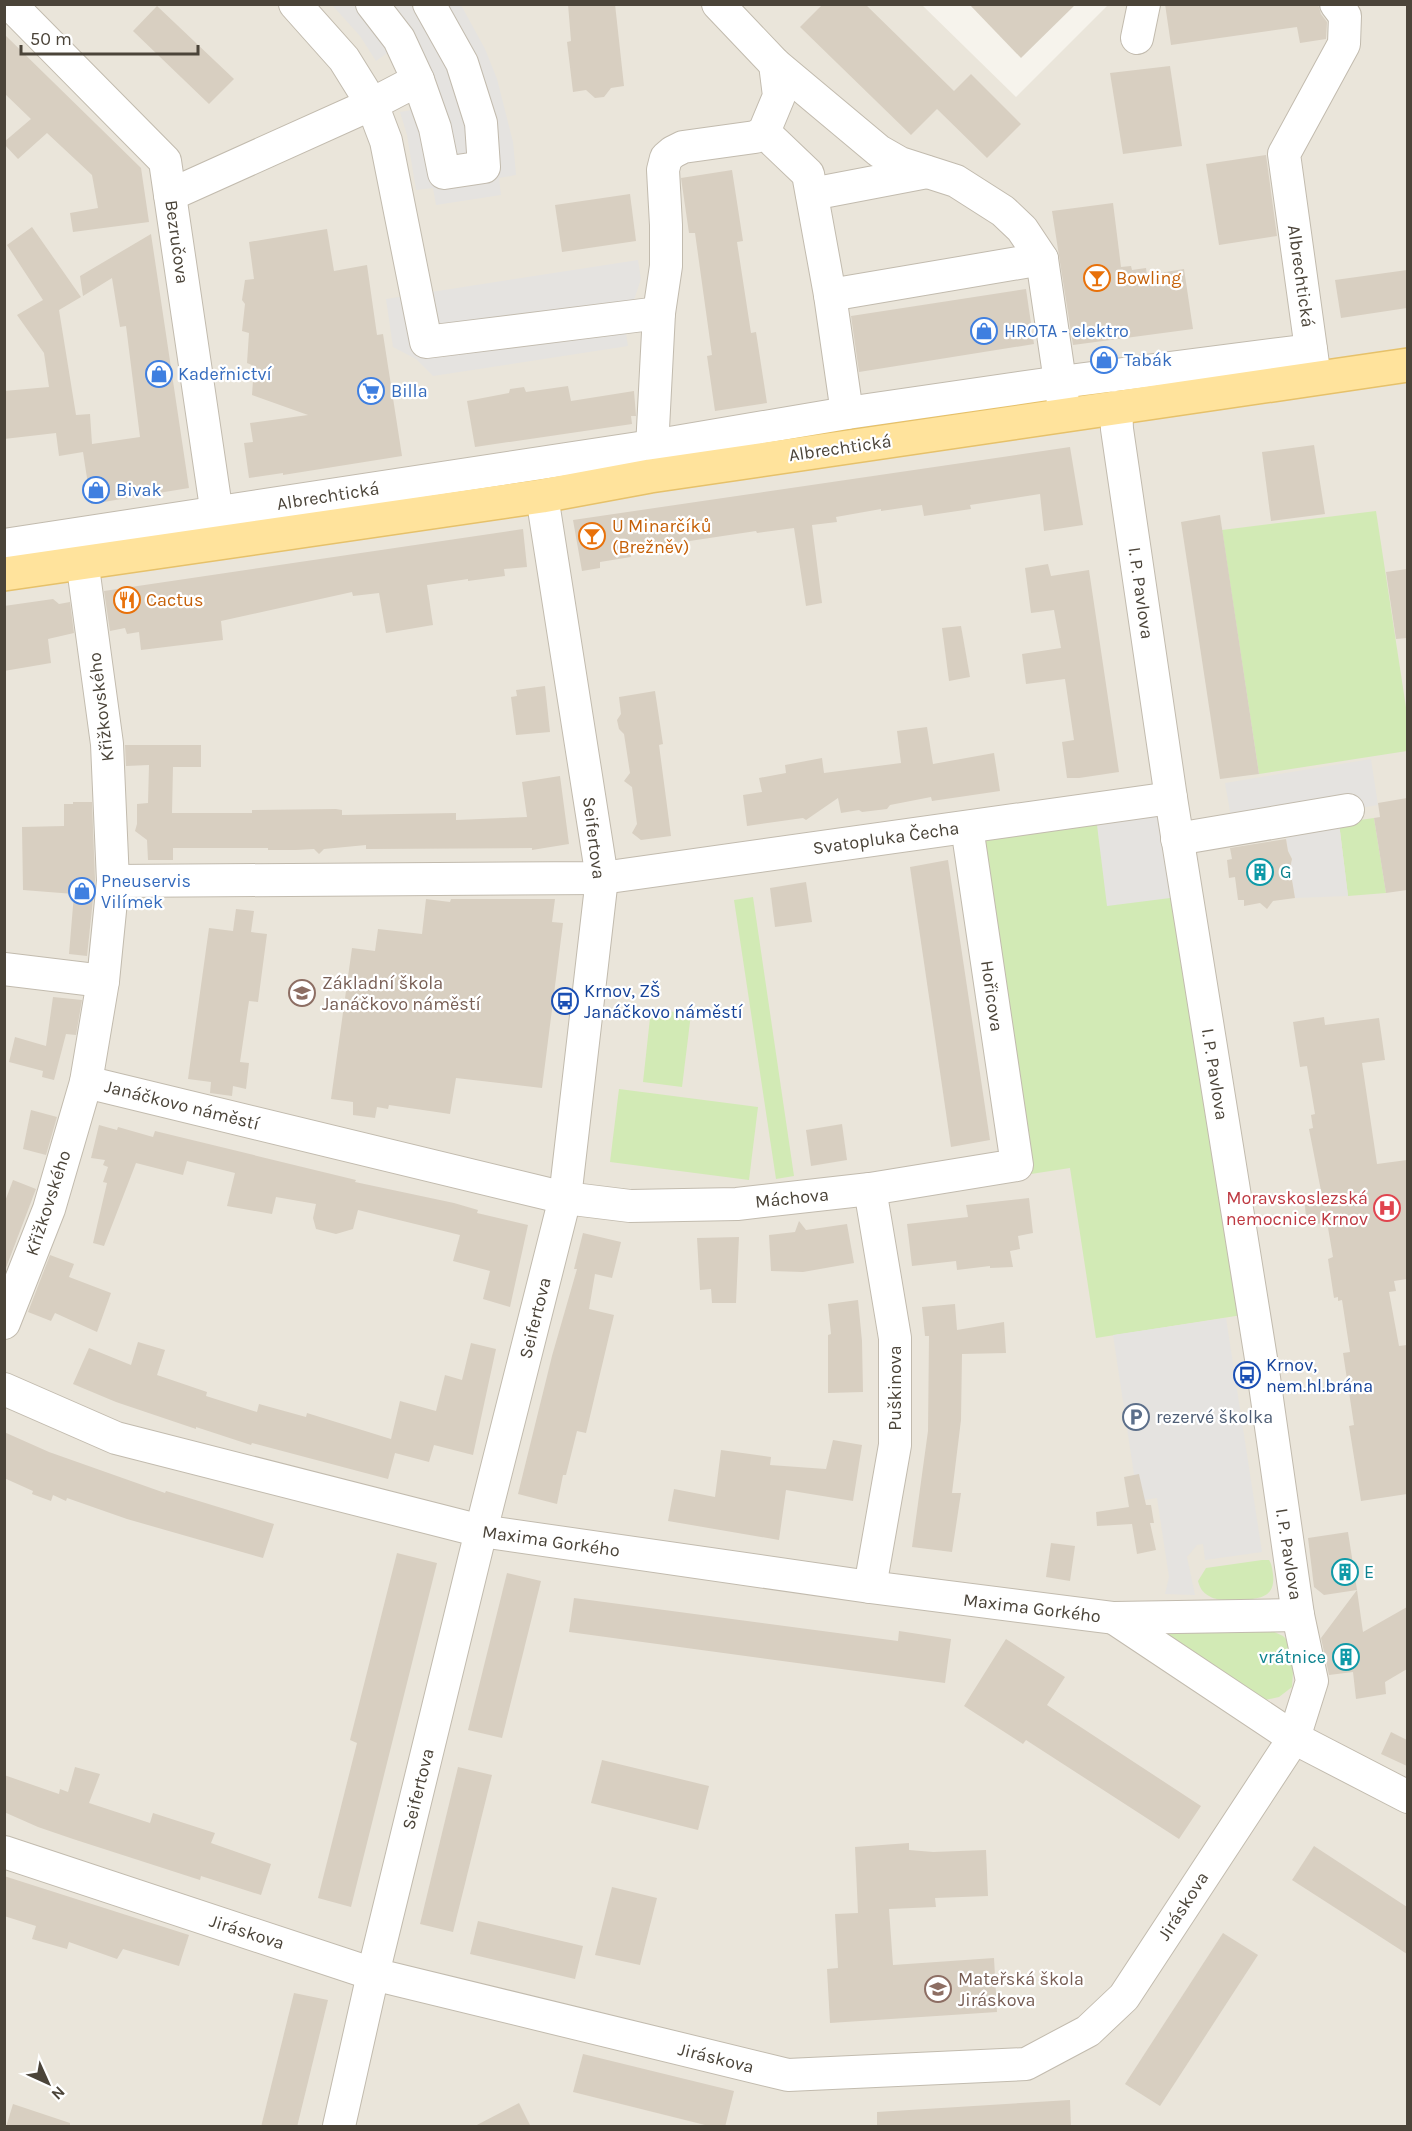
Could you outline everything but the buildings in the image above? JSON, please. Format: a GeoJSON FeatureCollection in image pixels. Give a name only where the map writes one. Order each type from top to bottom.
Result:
{"type":"FeatureCollection","features":[{"type":"Feature","properties":{"kind":"main road","name":"Albrechtická"},"geometry":{"type":"LineString","coordinates":[[4,574],[80,548],[219,527],[542,496],[651,461],[1065,415],[1116,407],[1313,364],[1407,365]]}},
{"type":"Feature","properties":{"kind":"street","name":"Bezručova"},"geometry":{"type":"LineString","coordinates":[[10,4],[165,161],[219,527]]}},
{"type":"Feature","properties":{"kind":"street"},"geometry":{"type":"LineString","coordinates":[[295,4],[344,59],[372,104],[386,141],[426,342],[659,313]]}},
{"type":"Feature","properties":{"kind":"street"},"geometry":{"type":"LineString","coordinates":[[372,4],[399,39],[418,80],[435,128],[444,173],[484,167],[481,123],[462,63],[429,4]]}},
{"type":"Feature","properties":{"kind":"street"},"geometry":{"type":"LineString","coordinates":[[718,4],[775,64],[879,151],[900,163],[956,181],[1003,211],[1022,229],[1042,259],[1065,415]]}},
{"type":"Feature","properties":{"kind":"street"},"geometry":{"type":"LineString","coordinates":[[1137,38],[1144,4]]}},
{"type":"Feature","properties":{"kind":"street","name":"Albrechtická"},"geometry":{"type":"LineString","coordinates":[[219,527],[651,461],[848,413],[1060,382],[1313,364],[1284,154],[1344,44],[1345,16],[1336,4]]}},
{"type":"Feature","properties":{"kind":"street"},"geometry":{"type":"LineString","coordinates":[[651,461],[659,313],[666,266],[663,170],[666,158],[683,147],[755,137],[764,132],[779,96],[775,64]]}},
{"type":"Feature","properties":{"kind":"street"},"geometry":{"type":"LineString","coordinates":[[170,195],[372,104],[418,80]]}},
{"type":"Feature","properties":{"kind":"street","name":"Albrechtická"},"geometry":{"type":"LineString","coordinates":[[764,132],[808,174],[848,413]]}},
{"type":"Feature","properties":{"kind":"street"},"geometry":{"type":"LineString","coordinates":[[812,194],[927,172]]}},
{"type":"Feature","properties":{"kind":"street"},"geometry":{"type":"LineString","coordinates":[[830,295],[1042,259]]}},
{"type":"Feature","properties":{"kind":"street","name":"I. P. Pavlova"},"geometry":{"type":"LineString","coordinates":[[1116,407],[1117,429],[1177,839],[1263,1371],[1298,1615],[1312,1681],[1294,1738]]}},
{"type":"Feature","properties":{"kind":"street","name":"Seifertova"},"geometry":{"type":"LineString","coordinates":[[339,2127],[481,1531],[565,1198],[602,879],[542,496]]}},
{"type":"Feature","properties":{"kind":"street","name":"Albrechtická"},"geometry":{"type":"LineString","coordinates":[[4,545],[80,548]]}},
{"type":"Feature","properties":{"kind":"street","name":"Křižkovského"},"geometry":{"type":"LineString","coordinates":[[80,548],[107,744],[113,881]]}},
{"type":"Feature","properties":{"kind":"street","name":"Svatopluka Čecha"},"geometry":{"type":"LineString","coordinates":[[602,879],[1171,798]]}},
{"type":"Feature","properties":{"kind":"street"},"geometry":{"type":"LineString","coordinates":[[1177,839],[1348,810]]}},
{"type":"Feature","properties":{"kind":"street","name":"Hořicova"},"geometry":{"type":"LineString","coordinates":[[967,827],[1017,1166]]}},
{"type":"Feature","properties":{"kind":"street"},"geometry":{"type":"LineString","coordinates":[[113,881],[602,879]]}},
{"type":"Feature","properties":{"kind":"street","name":"Janáčkovo náměstí"},"geometry":{"type":"LineString","coordinates":[[113,881],[103,981],[86,1082],[565,1198]]}},
{"type":"Feature","properties":{"kind":"street"},"geometry":{"type":"LineString","coordinates":[[4,969],[103,981]]}},
{"type":"Feature","properties":{"kind":"street","name":"Křižkovského"},"geometry":{"type":"LineString","coordinates":[[4,1323],[49,1209],[86,1082]]}},
{"type":"Feature","properties":{"kind":"street","name":"Máchova"},"geometry":{"type":"LineString","coordinates":[[565,1198],[630,1206],[737,1204],[870,1189],[1017,1166]]}},
{"type":"Feature","properties":{"kind":"street","name":"Puškinova"},"geometry":{"type":"LineString","coordinates":[[870,1189],[895,1338],[895,1445],[870,1587]]}},
{"type":"Feature","properties":{"kind":"street","name":"Maxima Gorkého"},"geometry":{"type":"LineString","coordinates":[[4,1389],[116,1438],[481,1531],[870,1587],[1114,1618],[1298,1615]]}},
{"type":"Feature","properties":{"kind":"street","name":"Maxima Gorkého"},"geometry":{"type":"LineString","coordinates":[[1114,1618],[1294,1738],[1407,1797]]}},
{"type":"Feature","properties":{"kind":"street","name":"Jiráskova"},"geometry":{"type":"LineString","coordinates":[[4,1852],[374,1974],[788,2075],[1026,2064],[1088,2031],[1124,1997],[1294,1738]]}},
{"type":"Feature","properties":{"kind":"shaded area"},"geometry":{"type":"Polygon","coordinates":[[[5,5],[922,5],[1016,97],[1108,5],[1407,5],[1407,2126],[5,2126],[5,5]]]}},
{"type":"Feature","properties":{"kind":"shaded area"},"geometry":{"type":"Polygon","coordinates":[[[332,5],[461,5],[485,49],[497,79],[513,142],[516,175],[499,178],[501,195],[436,205],[433,188],[416,190],[407,135],[400,112],[417,109],[390,51],[376,61],[360,36],[332,5]]]}},
{"type":"Feature","properties":{"kind":"shaded area"},"geometry":{"type":"Polygon","coordinates":[[[638,260],[641,279],[625,327],[628,346],[433,376],[416,359],[393,347],[386,299],[638,260]]]}},
{"type":"Feature","properties":{"kind":"shaded area"},"geometry":{"type":"Polygon","coordinates":[[[1371,759],[1378,805],[1233,829],[1225,783],[1371,759]]]}},
{"type":"Feature","properties":{"kind":"shaded area"},"geometry":{"type":"Polygon","coordinates":[[[1171,798],[1186,896],[1107,906],[1095,809],[1171,798]]]}},
{"type":"Feature","properties":{"kind":"shaded area"},"geometry":{"type":"Polygon","coordinates":[[[1339,823],[1348,896],[1295,898],[1290,868],[1292,859],[1288,851],[1285,830],[1339,823]]]}},
{"type":"Feature","properties":{"kind":"shaded area"},"geometry":{"type":"Polygon","coordinates":[[[1226,1318],[1262,1552],[1205,1560],[1203,1544],[1197,1545],[1187,1557],[1195,1595],[1165,1594],[1169,1577],[1157,1498],[1138,1501],[1113,1335],[1226,1318]]]}},
{"type":"Feature","properties":{"kind":"green space"},"geometry":{"type":"Polygon","coordinates":[[[1376,511],[1407,714],[1407,751],[1259,774],[1222,530],[1376,511]]]}},
{"type":"Feature","properties":{"kind":"green space"},"geometry":{"type":"Polygon","coordinates":[[[1374,818],[1386,893],[1348,896],[1339,823],[1374,818]]]}},
{"type":"Feature","properties":{"kind":"green space"},"geometry":{"type":"Polygon","coordinates":[[[1097,820],[1178,897],[1242,1315],[1096,1338],[1070,1168],[1031,1174],[980,840],[1097,820]]]}},
{"type":"Feature","properties":{"kind":"green space"},"geometry":{"type":"Polygon","coordinates":[[[753,897],[794,1176],[776,1179],[734,900],[753,897]]]}},
{"type":"Feature","properties":{"kind":"green space"},"geometry":{"type":"Polygon","coordinates":[[[651,1009],[691,1014],[682,1087],[643,1082],[651,1009]]]}},
{"type":"Feature","properties":{"kind":"green space"},"geometry":{"type":"Polygon","coordinates":[[[619,1089],[758,1107],[749,1180],[610,1162],[619,1089]]]}},
{"type":"Feature","properties":{"kind":"green space"},"geometry":{"type":"Polygon","coordinates":[[[1269,1560],[1273,1582],[1268,1593],[1258,1598],[1230,1600],[1212,1598],[1203,1591],[1198,1581],[1206,1568],[1269,1560]]]}},
{"type":"Feature","properties":{"kind":"green space"},"geometry":{"type":"Polygon","coordinates":[[[1270,1630],[1287,1640],[1292,1653],[1293,1674],[1292,1687],[1279,1697],[1265,1700],[1163,1634],[1270,1630]]]}},
{"type":"Feature","properties":{"kind":"place","name":"Bowling"},"geometry":{"type":"Point","coordinates":[1097,278]}},
{"type":"Feature","properties":{"kind":"place","name":"HROTA - elektro"},"geometry":{"type":"Point","coordinates":[984,331]}},
{"type":"Feature","properties":{"kind":"place","name":"Tabák"},"geometry":{"type":"Point","coordinates":[1104,360]}},
{"type":"Feature","properties":{"kind":"place","name":"Kadeřnictví"},"geometry":{"type":"Point","coordinates":[159,374]}},
{"type":"Feature","properties":{"kind":"place","name":"Billa"},"geometry":{"type":"Point","coordinates":[371,391]}},
{"type":"Feature","properties":{"kind":"place","name":"Bivak"},"geometry":{"type":"Point","coordinates":[96,490]}},
{"type":"Feature","properties":{"kind":"place","name":"U Minarčíků (Brežněv)"},"geometry":{"type":"Point","coordinates":[592,536]}},
{"type":"Feature","properties":{"kind":"place","name":"Cactus"},"geometry":{"type":"Point","coordinates":[127,600]}},
{"type":"Feature","properties":{"kind":"place","name":"G"},"geometry":{"type":"Point","coordinates":[1260,872]}},
{"type":"Feature","properties":{"kind":"place","name":"Pneuservis Vilímek"},"geometry":{"type":"Point","coordinates":[82,891]}},
{"type":"Feature","properties":{"kind":"place","name":"Základní škola Janáčkovo náměstí"},"geometry":{"type":"Point","coordinates":[302,993]}},
{"type":"Feature","properties":{"kind":"place","name":"Krnov, ZŠ Janáčkovo náměstí"},"geometry":{"type":"Point","coordinates":[565,1001]}},
{"type":"Feature","properties":{"kind":"place","name":"Moravskoslezská nemocnice Krnov"},"geometry":{"type":"Point","coordinates":[1387,1208]}},
{"type":"Feature","properties":{"kind":"place","name":"Krnov, nem.hl.brána"},"geometry":{"type":"Point","coordinates":[1247,1375]}},
{"type":"Feature","properties":{"kind":"place","name":"rezervé školka"},"geometry":{"type":"Point","coordinates":[1136,1417]}},
{"type":"Feature","properties":{"kind":"place","name":"E"},"geometry":{"type":"Point","coordinates":[1345,1572]}},
{"type":"Feature","properties":{"kind":"place","name":"vrátnice"},"geometry":{"type":"Point","coordinates":[1346,1657]}},
{"type":"Feature","properties":{"kind":"place","name":"Mateřská škola Jiráskova"},"geometry":{"type":"Point","coordinates":[938,1989]}}]}
